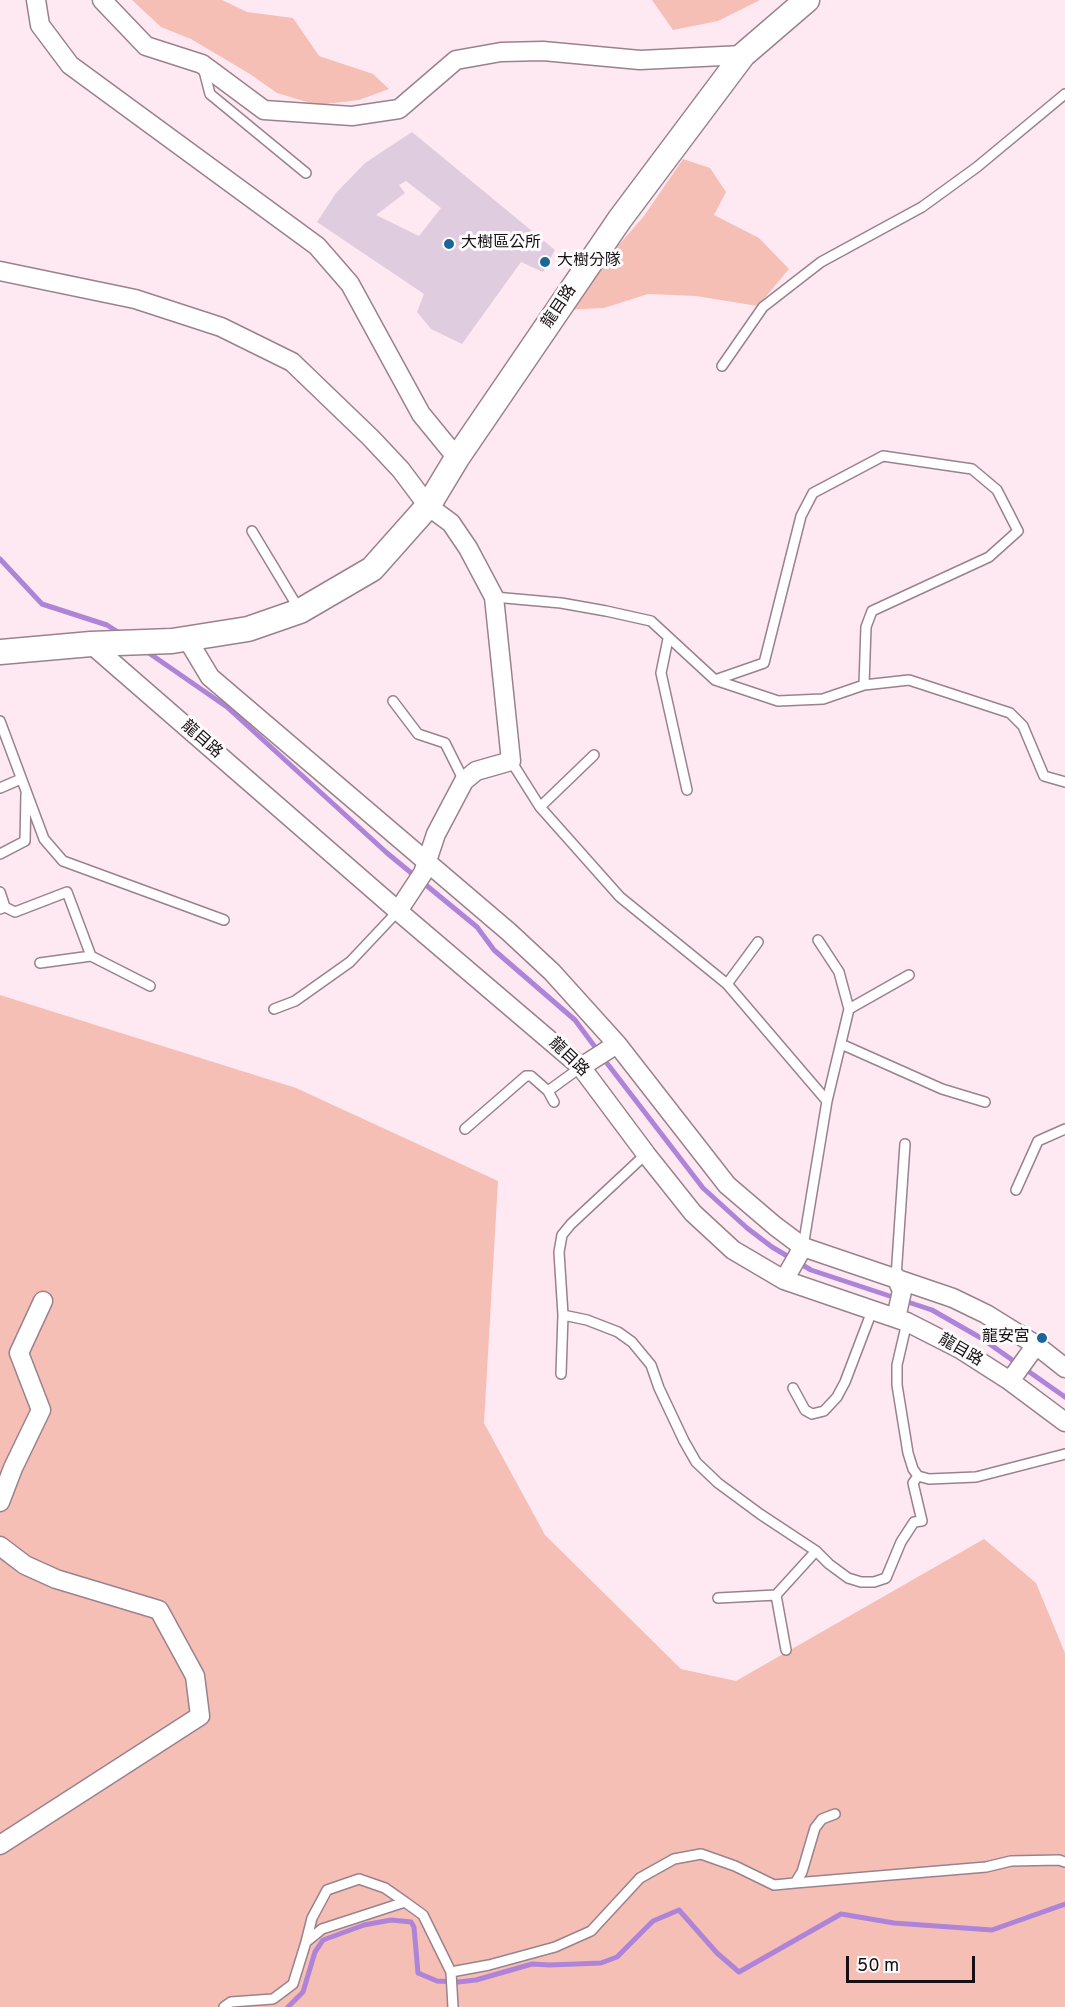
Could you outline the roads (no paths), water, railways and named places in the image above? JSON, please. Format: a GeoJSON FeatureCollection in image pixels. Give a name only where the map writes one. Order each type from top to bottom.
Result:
{"type":"FeatureCollection","features":[{"type":"Feature","properties":{"kind":"street"},"geometry":{"type":"LineString","coordinates":[[36,0],[40,25],[70,65],[316,246],[350,284],[421,414],[457,458]]}},
{"type":"Feature","properties":{"kind":"street"},"geometry":{"type":"LineString","coordinates":[[102,0],[146,46],[202,64],[264,110],[352,116],[399,108],[456,60],[501,52],[543,51],[640,60],[743,55]]}},
{"type":"Feature","properties":{"kind":"street","name":"龍目路"},"geometry":{"type":"LineString","coordinates":[[91,645],[179,639],[248,628],[300,611],[372,569],[428,506],[457,458],[620,219],[743,55],[807,0]]}},
{"type":"Feature","properties":{"kind":"street"},"geometry":{"type":"LineString","coordinates":[[0,271],[135,299],[221,327],[292,362],[379,446],[401,470],[428,506],[451,523],[468,548],[494,597],[511,761],[476,771],[464,781],[436,834],[424,868],[403,905]]}},
{"type":"Feature","properties":{"kind":"street"},"geometry":{"type":"LineString","coordinates":[[179,639],[210,677],[424,868],[509,932],[552,972],[727,1185],[802,1251],[970,1306],[1065,1368]]}},
{"type":"Feature","properties":{"kind":"street"},"geometry":{"type":"LineString","coordinates":[[0,652],[91,645]]}},
{"type":"Feature","properties":{"kind":"street","name":"龍目路"},"geometry":{"type":"LineString","coordinates":[[91,645],[403,905],[586,1063],[646,1154],[693,1213],[733,1250],[786,1276],[872,1311],[900,1317],[1013,1379],[1065,1422]]}},
{"type":"Feature","properties":{"kind":"street"},"geometry":{"type":"LineString","coordinates":[[586,1063],[615,1046]]}},
{"type":"Feature","properties":{"kind":"street"},"geometry":{"type":"LineString","coordinates":[[786,1276],[802,1251]]}},
{"type":"Feature","properties":{"kind":"street"},"geometry":{"type":"LineString","coordinates":[[899,1284],[900,1317]]}},
{"type":"Feature","properties":{"kind":"street"},"geometry":{"type":"LineString","coordinates":[[0,1502],[13,1468],[41,1410],[19,1353],[43,1302]]}},
{"type":"Feature","properties":{"kind":"street"},"geometry":{"type":"LineString","coordinates":[[1013,1379],[1034,1349]]}},
{"type":"Feature","properties":{"kind":"street"},"geometry":{"type":"LineString","coordinates":[[0,1546],[25,1565],[56,1579],[159,1610],[195,1676],[200,1716],[0,1845]]}},
{"type":"Feature","properties":{"kind":"lane"},"geometry":{"type":"LineString","coordinates":[[202,64],[210,94],[306,173]]}},
{"type":"Feature","properties":{"kind":"lane"},"geometry":{"type":"LineString","coordinates":[[722,366],[763,307],[821,262],[922,207],[977,167],[1065,94]]}},
{"type":"Feature","properties":{"kind":"lane"},"geometry":{"type":"LineString","coordinates":[[715,680],[764,663],[801,516],[813,493],[883,456],[972,469],[997,490],[1018,531],[989,557],[872,611],[866,627],[864,685]]}},
{"type":"Feature","properties":{"kind":"lane"},"geometry":{"type":"LineString","coordinates":[[252,531],[300,611]]}},
{"type":"Feature","properties":{"kind":"lane"},"geometry":{"type":"LineString","coordinates":[[494,597],[561,603],[651,621],[715,680],[778,701],[823,699],[864,685],[909,680],[1010,713],[1023,726],[1044,776],[1065,782]]}},
{"type":"Feature","properties":{"kind":"lane"},"geometry":{"type":"LineString","coordinates":[[669,639],[661,673],[687,790]]}},
{"type":"Feature","properties":{"kind":"lane"},"geometry":{"type":"LineString","coordinates":[[393,701],[418,734],[445,743],[464,781]]}},
{"type":"Feature","properties":{"kind":"lane"},"geometry":{"type":"LineString","coordinates":[[0,720],[44,839],[63,861],[224,920]]}},
{"type":"Feature","properties":{"kind":"lane"},"geometry":{"type":"LineString","coordinates":[[540,807],[594,755]]}},
{"type":"Feature","properties":{"kind":"lane"},"geometry":{"type":"LineString","coordinates":[[511,761],[540,807],[620,897],[727,984],[827,1101]]}},
{"type":"Feature","properties":{"kind":"lane"},"geometry":{"type":"LineString","coordinates":[[0,788],[21,778]]}},
{"type":"Feature","properties":{"kind":"lane"},"geometry":{"type":"LineString","coordinates":[[0,854],[25,841],[26,792]]}},
{"type":"Feature","properties":{"kind":"lane"},"geometry":{"type":"LineString","coordinates":[[0,892],[3,909],[15,912],[67,892],[91,956]]}},
{"type":"Feature","properties":{"kind":"lane"},"geometry":{"type":"LineString","coordinates":[[274,1009],[295,1001],[350,962],[403,905]]}},
{"type":"Feature","properties":{"kind":"lane"},"geometry":{"type":"LineString","coordinates":[[802,1251],[827,1101],[849,1008],[839,972],[818,940]]}},
{"type":"Feature","properties":{"kind":"lane"},"geometry":{"type":"LineString","coordinates":[[727,984],[758,942]]}},
{"type":"Feature","properties":{"kind":"lane"},"geometry":{"type":"LineString","coordinates":[[40,963],[91,956],[150,986]]}},
{"type":"Feature","properties":{"kind":"lane"},"geometry":{"type":"LineString","coordinates":[[849,1008],[909,975]]}},
{"type":"Feature","properties":{"kind":"lane"},"geometry":{"type":"LineString","coordinates":[[841,1044],[942,1089],[985,1102]]}},
{"type":"Feature","properties":{"kind":"lane"},"geometry":{"type":"LineString","coordinates":[[548,1091],[586,1063]]}},
{"type":"Feature","properties":{"kind":"lane"},"geometry":{"type":"LineString","coordinates":[[465,1129],[526,1076],[531,1076],[548,1091],[554,1102]]}},
{"type":"Feature","properties":{"kind":"lane"},"geometry":{"type":"LineString","coordinates":[[1016,1190],[1038,1141],[1065,1129]]}},
{"type":"Feature","properties":{"kind":"lane"},"geometry":{"type":"LineString","coordinates":[[899,1284],[905,1144]]}},
{"type":"Feature","properties":{"kind":"lane"},"geometry":{"type":"LineString","coordinates":[[561,1374],[563,1315],[559,1252],[562,1235],[646,1154]]}},
{"type":"Feature","properties":{"kind":"lane"},"geometry":{"type":"LineString","coordinates":[[793,1388],[805,1410],[812,1414],[824,1411],[841,1389],[872,1311]]}},
{"type":"Feature","properties":{"kind":"lane"},"geometry":{"type":"LineString","coordinates":[[563,1315],[587,1320],[618,1332],[632,1342],[651,1365],[659,1388],[696,1462],[718,1483],[816,1551],[848,1578],[861,1582],[874,1582],[886,1578],[909,1529],[914,1522],[922,1521],[912,1483],[918,1476]]}},
{"type":"Feature","properties":{"kind":"lane"},"geometry":{"type":"LineString","coordinates":[[900,1317],[897,1385],[908,1453],[918,1476],[929,1479],[976,1477],[1065,1454]]}},
{"type":"Feature","properties":{"kind":"lane"},"geometry":{"type":"LineString","coordinates":[[718,1598],[776,1595],[816,1551]]}},
{"type":"Feature","properties":{"kind":"lane"},"geometry":{"type":"LineString","coordinates":[[776,1595],[786,1650]]}},
{"type":"Feature","properties":{"kind":"lane"},"geometry":{"type":"LineString","coordinates":[[795,1882],[802,1872],[815,1828],[822,1819],[835,1814]]}},
{"type":"Feature","properties":{"kind":"lane"},"geometry":{"type":"LineString","coordinates":[[451,1972],[489,1965],[544,1950],[591,1931],[640,1878],[674,1859],[701,1854],[735,1866],[774,1885],[986,1867],[1011,1861],[1059,1860],[1065,1862]]}},
{"type":"Feature","properties":{"kind":"lane"},"geometry":{"type":"LineString","coordinates":[[224,2007],[231,2002],[273,1999],[294,1984],[312,1918],[327,1890],[359,1879],[384,1888],[423,1915],[451,1972],[453,2007]]}},
{"type":"Feature","properties":{"kind":"lane"},"geometry":{"type":"LineString","coordinates":[[306,1942],[322,1929],[405,1902]]}},
{"type":"Feature","properties":{"kind":"waterway"},"geometry":{"type":"LineString","coordinates":[[0,559],[42,604],[107,625],[121,634]]}},
{"type":"Feature","properties":{"kind":"waterway"},"geometry":{"type":"LineString","coordinates":[[146,651],[227,707],[387,853],[477,927],[494,950],[575,1020],[598,1051]]}},
{"type":"Feature","properties":{"kind":"waterway"},"geometry":{"type":"LineString","coordinates":[[603,1058],[703,1188],[747,1228],[772,1247],[811,1270],[932,1310],[981,1338],[1065,1397]]}},
{"type":"Feature","properties":{"kind":"waterway"},"geometry":{"type":"LineString","coordinates":[[288,2007],[303,1992],[315,1952],[323,1940],[364,1925],[391,1920],[411,1922],[414,1927],[418,1973],[437,1981],[458,1982],[476,1980],[532,1964],[601,1963],[617,1957],[653,1921],[679,1910],[717,1953],[739,1972],[841,1914],[894,1923],[992,1930],[1065,1904]]}},
{"type":"Feature","properties":{"kind":"place","name":"大樹區公所"},"geometry":{"type":"Point","coordinates":[449,244]}},
{"type":"Feature","properties":{"kind":"place","name":"大樹分隊"},"geometry":{"type":"Point","coordinates":[545,262]}},
{"type":"Feature","properties":{"kind":"place","name":"龍安宮"},"geometry":{"type":"Point","coordinates":[1042,1338]}}]}
